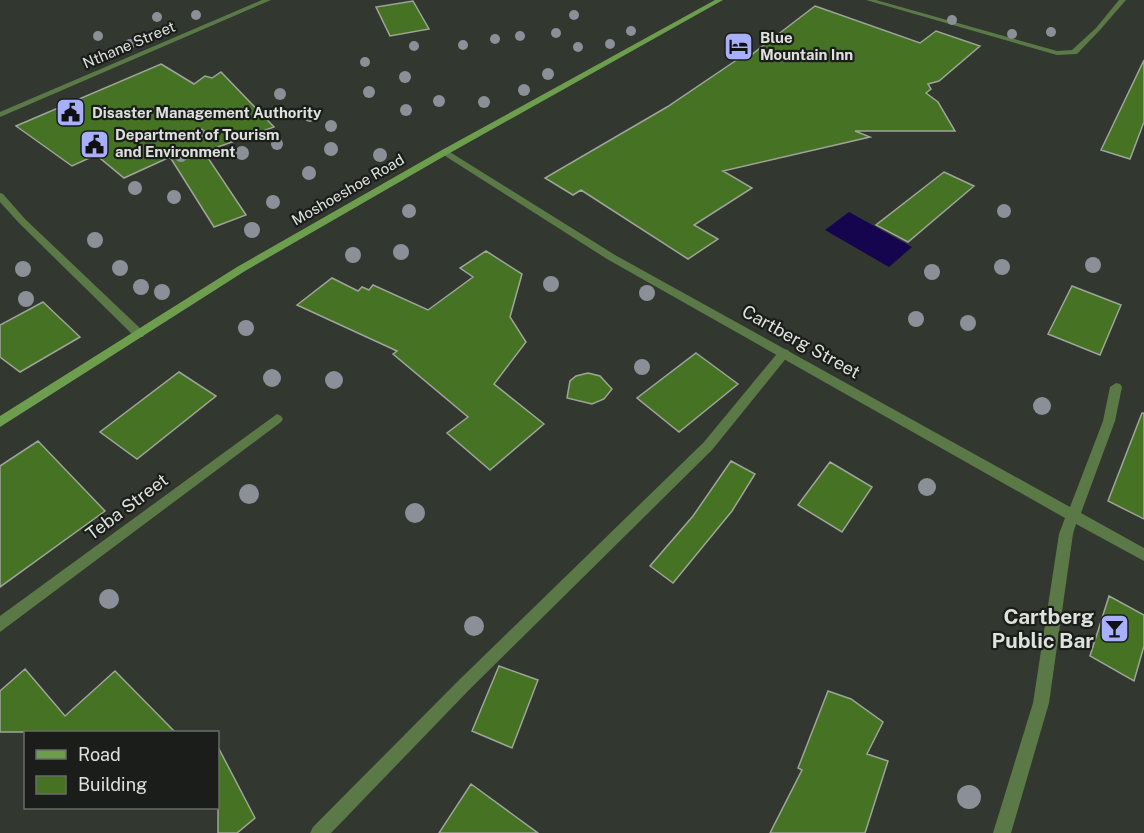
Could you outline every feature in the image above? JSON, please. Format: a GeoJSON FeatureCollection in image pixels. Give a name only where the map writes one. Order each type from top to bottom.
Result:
{"type":"FeatureCollection","features":[{"type":"Feature","properties":{"kind":"street","name":"Nthane Street"},"geometry":{"type":"LineString","coordinates":[[0,115],[268,0]]}},
{"type":"Feature","properties":{"kind":"street","name":"Moshoeshoe Road"},"geometry":{"type":"LineString","coordinates":[[0,422],[241,269],[445,152],[720,0]]}},
{"type":"Feature","properties":{"kind":"street"},"geometry":{"type":"LineString","coordinates":[[869,0],[1057,52],[1074,52],[1123,0]]}},
{"type":"Feature","properties":{"kind":"street","name":"Cartberg Street"},"geometry":{"type":"LineString","coordinates":[[445,152],[611,256],[1144,555]]}},
{"type":"Feature","properties":{"kind":"street"},"geometry":{"type":"LineString","coordinates":[[0,196],[22,221],[139,334]]}},
{"type":"Feature","properties":{"kind":"street"},"geometry":{"type":"LineString","coordinates":[[319,833],[473,677],[708,446],[784,353]]}},
{"type":"Feature","properties":{"kind":"street"},"geometry":{"type":"LineString","coordinates":[[1002,833],[1041,703],[1066,534],[1109,421],[1116,387]]}},
{"type":"Feature","properties":{"kind":"street","name":"Teba Street"},"geometry":{"type":"LineString","coordinates":[[0,625],[277,419]]}},
{"type":"Feature","properties":{"kind":"shaded area"},"geometry":{"type":"Polygon","coordinates":[[[849,212],[912,247],[889,267],[825,230],[849,212]]]}},
{"type":"Feature","properties":{"kind":"building"},"geometry":{"type":"Polygon","coordinates":[[[413,1],[429,29],[390,36],[376,7],[413,1]]]}},
{"type":"Feature","properties":{"kind":"building"},"geometry":{"type":"Polygon","coordinates":[[[815,6],[920,43],[936,31],[980,46],[939,81],[928,84],[931,89],[926,93],[938,102],[955,131],[855,131],[870,137],[723,171],[752,188],[694,225],[718,239],[688,259],[581,190],[573,195],[545,178],[667,107],[747,53],[751,55],[815,6]]]}},
{"type":"Feature","properties":{"kind":"building"},"geometry":{"type":"Polygon","coordinates":[[[1144,60],[1144,122],[1130,159],[1101,150],[1144,60]]]}},
{"type":"Feature","properties":{"kind":"building"},"geometry":{"type":"Polygon","coordinates":[[[161,64],[194,84],[205,76],[212,78],[221,72],[274,127],[204,152],[246,215],[214,227],[170,157],[124,178],[96,155],[72,166],[16,126],[161,64]]]}},
{"type":"Feature","properties":{"kind":"building"},"geometry":{"type":"Polygon","coordinates":[[[944,172],[974,186],[908,242],[876,225],[944,172]]]}},
{"type":"Feature","properties":{"kind":"building"},"geometry":{"type":"Polygon","coordinates":[[[486,251],[522,274],[510,317],[526,342],[494,384],[544,424],[490,470],[447,433],[468,417],[393,354],[397,351],[297,305],[332,278],[358,291],[362,287],[369,290],[373,285],[428,310],[473,277],[460,268],[486,251]]]}},
{"type":"Feature","properties":{"kind":"building"},"geometry":{"type":"Polygon","coordinates":[[[1072,286],[1121,305],[1100,355],[1048,334],[1072,286]]]}},
{"type":"Feature","properties":{"kind":"building"},"geometry":{"type":"Polygon","coordinates":[[[43,302],[80,337],[20,372],[0,357],[0,325],[43,302]]]}},
{"type":"Feature","properties":{"kind":"building"},"geometry":{"type":"Polygon","coordinates":[[[696,353],[738,384],[679,432],[637,398],[696,353]]]}},
{"type":"Feature","properties":{"kind":"building"},"geometry":{"type":"Polygon","coordinates":[[[179,372],[216,396],[137,459],[100,432],[179,372]]]}},
{"type":"Feature","properties":{"kind":"building"},"geometry":{"type":"Polygon","coordinates":[[[588,373],[600,376],[612,389],[604,399],[592,404],[567,398],[570,381],[576,376],[588,373]]]}},
{"type":"Feature","properties":{"kind":"building"},"geometry":{"type":"Polygon","coordinates":[[[1142,413],[1144,413],[1144,519],[1108,501],[1142,413]]]}},
{"type":"Feature","properties":{"kind":"building"},"geometry":{"type":"Polygon","coordinates":[[[38,441],[105,511],[0,587],[0,466],[38,441]]]}},
{"type":"Feature","properties":{"kind":"building"},"geometry":{"type":"Polygon","coordinates":[[[731,461],[755,474],[732,511],[673,583],[650,566],[693,516],[731,461]]]}},
{"type":"Feature","properties":{"kind":"building"},"geometry":{"type":"Polygon","coordinates":[[[830,462],[872,487],[842,532],[798,505],[830,462]]]}},
{"type":"Feature","properties":{"kind":"building"},"geometry":{"type":"Polygon","coordinates":[[[1109,596],[1144,615],[1144,646],[1134,681],[1090,656],[1109,596]]]}},
{"type":"Feature","properties":{"kind":"building"},"geometry":{"type":"Polygon","coordinates":[[[499,666],[538,680],[512,748],[472,731],[499,666]]]}},
{"type":"Feature","properties":{"kind":"building"},"geometry":{"type":"Polygon","coordinates":[[[25,669],[65,716],[115,671],[174,731],[0,732],[0,691],[25,669]]]}},
{"type":"Feature","properties":{"kind":"building"},"geometry":{"type":"Polygon","coordinates":[[[828,691],[851,699],[883,722],[867,754],[888,761],[865,833],[770,833],[802,770],[798,768],[828,691]]]}},
{"type":"Feature","properties":{"kind":"building"},"geometry":{"type":"Polygon","coordinates":[[[219,749],[255,818],[237,833],[218,833],[219,749]]]}},
{"type":"Feature","properties":{"kind":"building"},"geometry":{"type":"Polygon","coordinates":[[[471,784],[538,833],[439,833],[471,784]]]}},
{"type":"Feature","properties":{"kind":"place","name":"Blue Mountain Inn"},"geometry":{"type":"Point","coordinates":[739,47]}},
{"type":"Feature","properties":{"kind":"place","name":"Disaster Management Authority"},"geometry":{"type":"Point","coordinates":[71,113]}},
{"type":"Feature","properties":{"kind":"place","name":"Department of Tourism and Environment"},"geometry":{"type":"Point","coordinates":[94,144]}},
{"type":"Feature","properties":{"kind":"place","name":"Cartberg Public Bar"},"geometry":{"type":"Point","coordinates":[1115,629]}}]}
